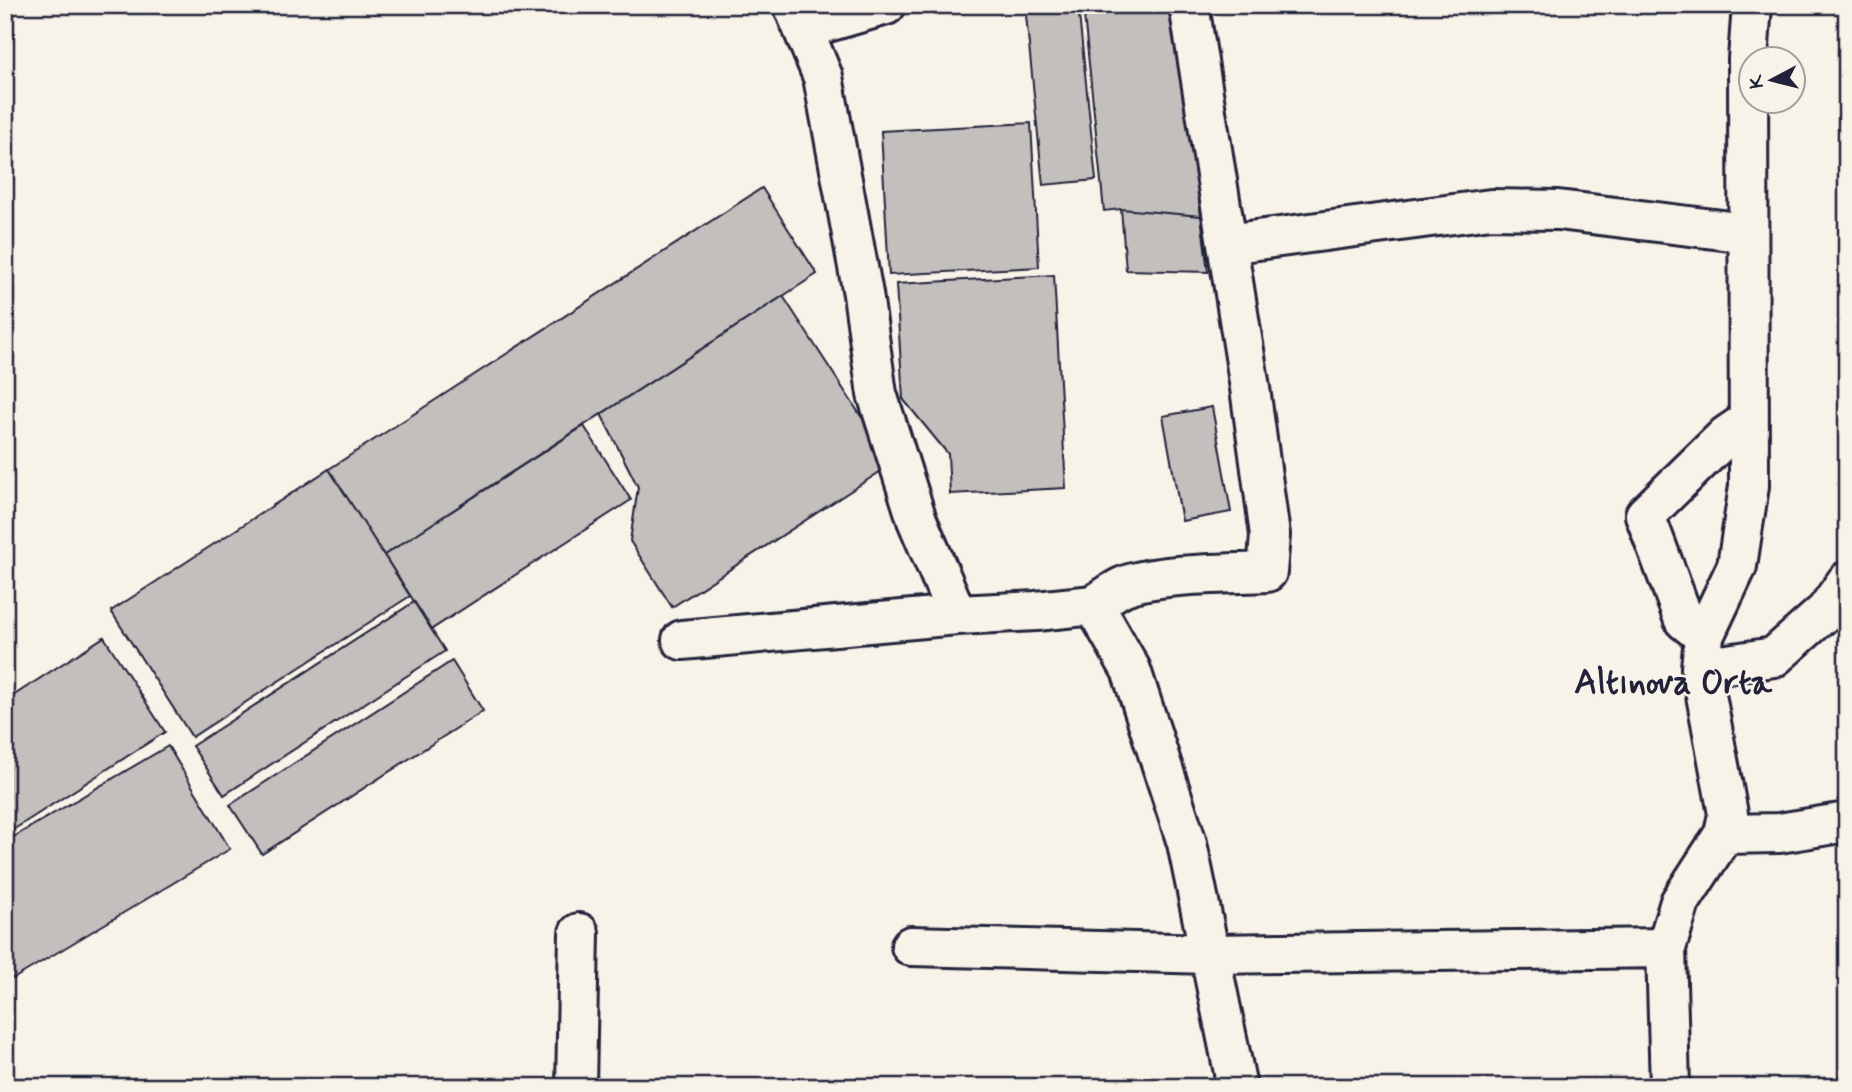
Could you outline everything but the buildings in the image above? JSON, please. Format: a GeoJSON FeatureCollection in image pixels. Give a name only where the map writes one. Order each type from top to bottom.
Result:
{"type":"FeatureCollection","features":[{"type":"Feature","properties":{"kind":"street"},"geometry":{"type":"LineString","coordinates":[[886,5],[798,17],[824,77],[863,293],[877,394],[917,520],[957,615]]}},
{"type":"Feature","properties":{"kind":"street"},"geometry":{"type":"LineString","coordinates":[[682,639],[1094,605],[1123,587],[1142,582],[1174,577],[1267,572],[1269,535],[1250,388],[1189,5]]}},
{"type":"Feature","properties":{"kind":"street"},"geometry":{"type":"LineString","coordinates":[[1703,652],[1737,566],[1749,486],[1748,59],[1752,5]]}},
{"type":"Feature","properties":{"kind":"street"},"geometry":{"type":"LineString","coordinates":[[1227,244],[1491,209],[1558,209],[1747,233]]}},
{"type":"Feature","properties":{"kind":"street"},"geometry":{"type":"LineString","coordinates":[[1670,1087],[1667,948],[1680,902],[1724,834],[1728,814],[1703,652],[1684,620],[1644,514],[1726,436],[1748,421]]}},
{"type":"Feature","properties":{"kind":"street"},"geometry":{"type":"LineString","coordinates":[[1703,652],[1774,657],[1826,611],[1847,581]]}},
{"type":"Feature","properties":{"kind":"street"},"geometry":{"type":"LineString","coordinates":[[1094,605],[1131,670],[1187,842],[1237,1087]]}},
{"type":"Feature","properties":{"kind":"street"},"geometry":{"type":"LineString","coordinates":[[1724,834],[1779,833],[1847,822]]}},
{"type":"Feature","properties":{"kind":"street"},"geometry":{"type":"LineString","coordinates":[[576,1087],[579,933]]}},
{"type":"Feature","properties":{"kind":"street"},"geometry":{"type":"LineString","coordinates":[[911,946],[1210,954],[1667,948]]}},
{"type":"Feature","properties":{"kind":"district","name":"Altınova Orta"},"geometry":{"type":"Point","coordinates":[1673,683]}}]}
